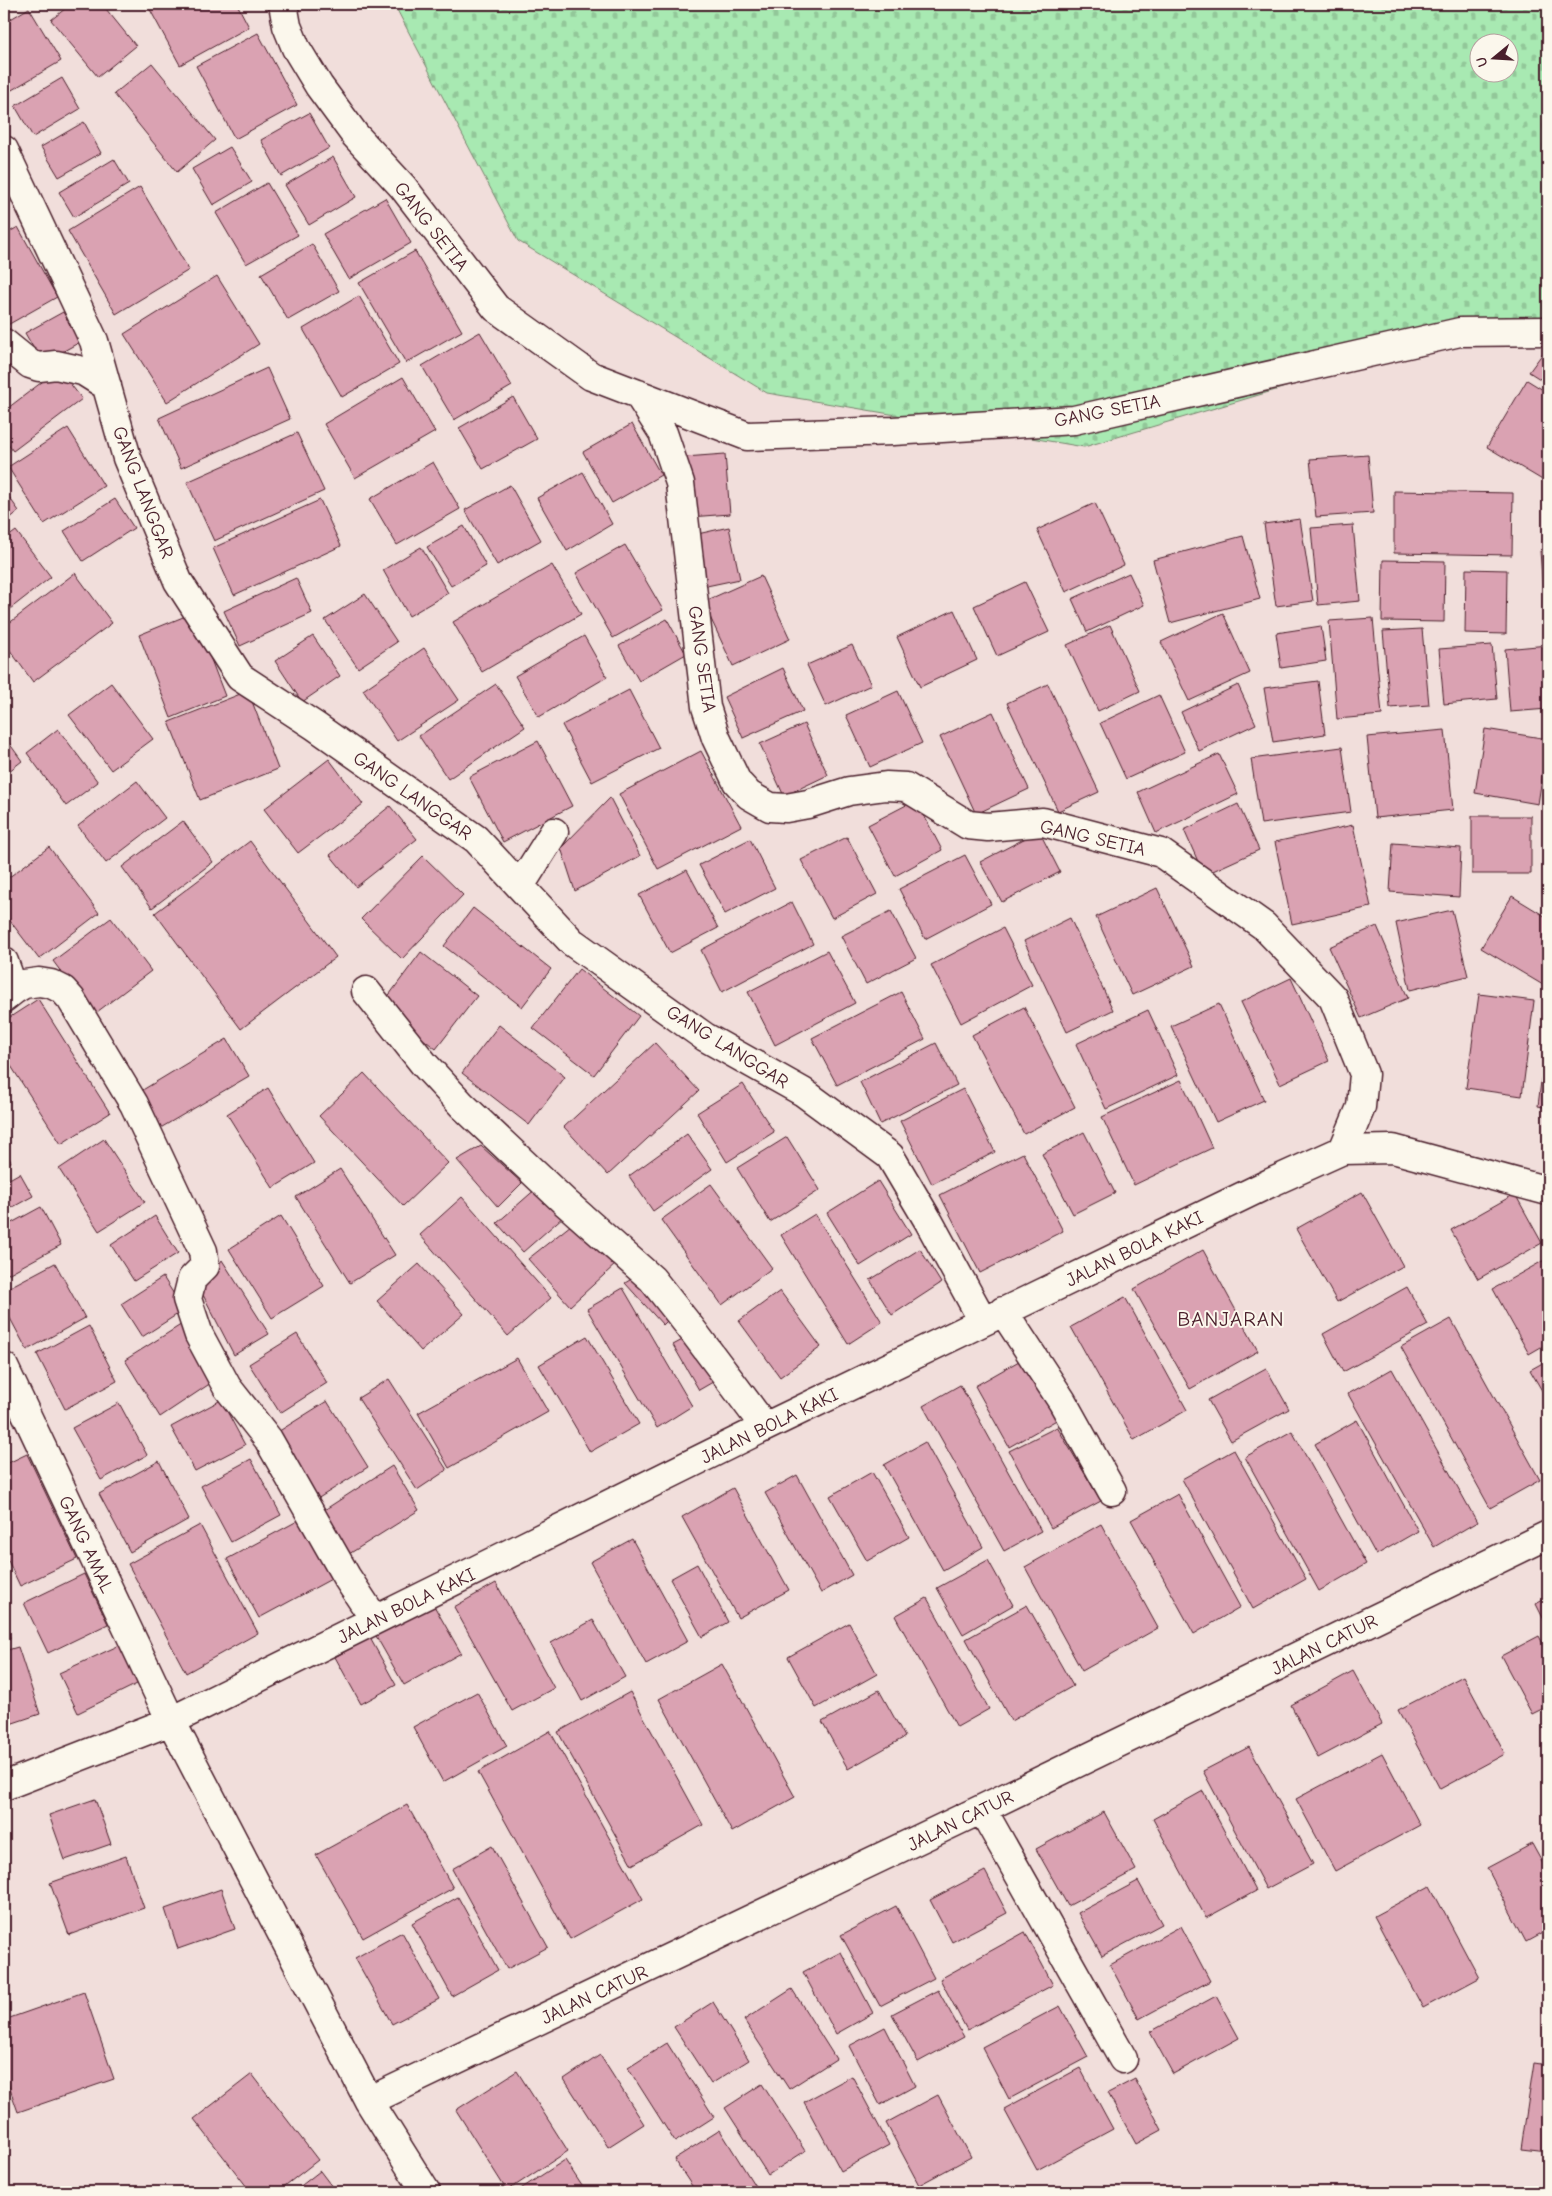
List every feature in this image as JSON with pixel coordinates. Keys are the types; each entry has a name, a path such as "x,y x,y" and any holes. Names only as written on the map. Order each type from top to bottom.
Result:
{"street":[{"name":"GANG SETIA","path":"283,4 287,26 296,48 319,86 355,135 404,187 496,308 592,376 747,436 893,431 1074,420 1460,332 1548,331"},
{"name":"GANG LANGGAR","path":"4,150 94,341 127,458 178,581 240,677 315,726 476,839 572,942 705,1037 802,1092 890,1156 929,1222 993,1316 1062,1401 1112,1491"},
{"path":"4,343 30,364 39,367 56,365 83,371 107,386"},
{"name":"GANG SETIA","path":"638,394 663,433 680,482 706,707 716,738 729,766 737,782 748,795 770,807 786,808 808,804 849,791 886,786 906,787 968,825 988,827 1043,822 1161,853 1264,926 1333,998 1364,1074 1361,1107 1343,1150"},
{"path":"520,886 554,832"},
{"path":"4,962 9,994 24,984 39,982 51,984 63,990 82,1013 134,1104 204,1252 205,1266 192,1279 187,1300 199,1335 227,1387 268,1439 346,1576 375,1620"},
{"path":"366,991 424,1064 462,1105 566,1203 652,1279 765,1427"},
{"name":"JALAN BOLA KAKI","path":"4,1786 171,1721 765,1427 1270,1183 1343,1150 1393,1149 1548,1191"},
{"name":"GANG AMAL","path":"4,1367 171,1721 369,2101 426,2192"},
{"name":"JALAN CATUR","path":"369,2101 982,1809 1548,1535"},
{"path":"982,1809 1123,2059"}],"green space":[{"path":"394,4 1548,4 1548,323 1353,367 1084,447 767,393 518,241"}],"building":[{"path":"71,4 102,4 136,46 98,77 51,20"},
{"path":"147,4 237,4 249,27 180,65"},
{"path":"29,8 61,61 5,94 4,23"},
{"path":"258,33 297,105 235,139 196,66"},
{"path":"152,63 215,140 177,172 114,94"},
{"path":"62,78 80,109 33,137 15,106"},
{"path":"309,113 329,148 281,176 261,140"},
{"path":"84,122 101,153 59,177 41,147"},
{"path":"230,147 252,182 213,205 192,169"},
{"path":"333,157 356,197 309,225 285,185"},
{"path":"114,159 129,184 74,217 59,192"},
{"path":"267,183 298,235 246,264 216,213"},
{"path":"140,187 189,270 116,314 68,231"},
{"path":"385,198 411,243 349,279 323,234"},
{"path":"18,227 57,297 4,327 4,235"},
{"path":"312,244 339,291 288,320 261,274"},
{"path":"415,251 462,331 406,363 359,283"},
{"path":"217,276 259,344 167,402 124,334"},
{"path":"359,296 399,364 342,397 303,329"},
{"path":"63,312 80,342 42,363 25,333"},
{"path":"480,332 512,386 454,420 422,366"},
{"path":"1548,346 1548,384 1529,372"},
{"path":"267,368 290,419 181,468 159,418"},
{"path":"59,369 82,399 13,451 4,439 4,411"},
{"path":"4,370 9,377 4,380"},
{"path":"403,377 435,432 355,478 324,424"},
{"path":"1527,380 1548,393 1548,474 1544,481 1487,447"},
{"path":"513,397 537,439 483,469 459,428"},
{"path":"632,424 661,475 612,503 583,452"},
{"path":"68,428 104,486 44,524 8,467"},
{"path":"297,433 324,491 214,541 187,482"},
{"path":"4,445 9,451 4,456"},
{"path":"725,454 730,514 690,517 685,457"},
{"path":"1368,455 1373,513 1316,517 1310,459"},
{"path":"433,462 460,509 397,545 370,499"},
{"path":"583,472 612,524 567,551 537,498"},
{"path":"510,485 541,540 497,565 465,510"},
{"path":"4,490 19,511 4,523"},
{"path":"1394,491 1513,493 1512,555 1394,553"},
{"path":"115,499 134,528 83,561 64,531"},
{"path":"320,500 341,546 234,595 213,548"},
{"path":"1095,503 1124,565 1066,592 1037,530"},
{"path":"1300,519 1313,601 1276,606 1264,524"},
{"path":"1353,525 1360,601 1318,605 1311,528"},
{"path":"464,526 486,566 451,586 427,547"},
{"path":"729,527 740,579 702,587 693,535"},
{"path":"16,531 51,577 10,609 4,601 4,540"},
{"path":"1243,536 1260,599 1170,623 1153,560"},
{"path":"625,545 663,610 613,638 576,573"},
{"path":"421,547 448,593 409,616 383,570"},
{"path":"1540,551 1548,552 1548,603 1544,603"},
{"path":"1383,560 1445,561 1444,622 1382,621"},
{"path":"552,565 581,614 482,672 453,622"},
{"path":"1466,569 1507,570 1506,634 1465,633"},
{"path":"75,573 112,623 33,682 4,642 4,627"},
{"path":"1129,573 1144,605 1087,632 1072,599"},
{"path":"761,576 790,639 733,666 703,602"},
{"path":"296,578 312,613 240,646 224,611"},
{"path":"1025,582 1049,632 997,656 974,606"},
{"path":"365,594 397,642 358,668 325,620"},
{"path":"954,610 977,660 920,687 897,637"},
{"path":"193,613 225,696 171,718 139,635"},
{"path":"1223,613 1250,673 1189,701 1161,642"},
{"path":"1373,618 1382,715 1337,719 1329,621"},
{"path":"667,619 686,654 639,681 619,646"},
{"path":"1110,625 1140,691 1098,711 1067,645"},
{"path":"1321,626 1326,661 1281,668 1276,633"},
{"path":"1422,629 1429,705 1390,708 1383,631"},
{"path":"313,636 340,676 302,702 275,661"},
{"path":"584,636 607,677 539,717 515,676"},
{"path":"852,645 871,685 826,706 807,665"},
{"path":"1492,645 1497,699 1444,704 1439,649"},
{"path":"1548,645 1548,709 1510,712 1505,649"},
{"path":"424,648 459,700 397,741 363,690"},
{"path":"783,668 803,711 743,738 724,697"},
{"path":"1318,681 1325,734 1273,742 1264,688"},
{"path":"111,683 153,739 111,770 69,715"},
{"path":"496,684 525,727 448,779 419,736"},
{"path":"1048,684 1099,792 1058,811 1007,703"},
{"path":"1238,685 1256,724 1199,751 1181,712"},
{"path":"629,690 659,748 592,782 562,725"},
{"path":"248,691 278,769 200,800 169,722"},
{"path":"898,691 922,743 870,767 846,715"},
{"path":"1159,695 1185,752 1126,779 1100,723"},
{"path":"993,712 1029,789 976,814 940,737"},
{"path":"804,724 828,775 784,796 760,744"},
{"path":"58,729 98,782 66,806 27,753"},
{"path":"1485,729 1548,739 1538,804 1475,793"},
{"path":"1445,730 1453,810 1375,818 1367,737"},
{"path":"4,736 22,761 4,775"},
{"path":"538,741 572,806 503,842 469,777"},
{"path":"1342,747 1351,812 1261,824 1251,759"},
{"path":"701,751 741,826 658,869 619,794"},
{"path":"1219,754 1238,794 1156,833 1138,792"},
{"path":"329,759 363,804 298,853 264,809"},
{"path":"137,781 165,818 106,863 78,826"},
{"path":"610,798 640,856 575,891 561,848"},
{"path":"916,800 942,850 895,876 868,825"},
{"path":"1238,804 1259,850 1204,875 1184,830"},
{"path":"390,806 417,839 356,887 330,855"},
{"path":"1472,816 1531,816 1531,874 1472,874"},
{"path":"183,821 213,862 152,908 122,867"},
{"path":"1353,825 1371,907 1292,924 1275,842"},
{"path":"1039,831 1060,872 1002,902 980,862"},
{"path":"847,837 877,894 832,918 801,860"},
{"path":"750,839 775,888 725,914 699,865"},
{"path":"250,841 336,957 241,1029 155,913"},
{"path":"1393,843 1461,848 1459,897 1390,892"},
{"path":"49,847 99,913 39,959 4,913 4,881"},
{"path":"965,855 991,904 925,939 899,889"},
{"path":"423,856 463,895 402,959 361,919"},
{"path":"687,870 718,928 670,953 639,895"},
{"path":"1157,888 1194,966 1132,995 1096,917"},
{"path":"1512,896 1548,918 1548,988 1481,948"},
{"path":"792,902 813,944 722,992 701,950"},
{"path":"473,908 551,969 522,1007 444,946"},
{"path":"1452,910 1468,976 1410,990 1396,923"},
{"path":"891,911 916,958 866,984 841,936"},
{"path":"111,918 151,971 93,1015 53,961"},
{"path":"1070,918 1113,1010 1067,1032 1024,941"},
{"path":"1377,926 1408,998 1361,1018 1329,947"},
{"path":"1003,928 1032,985 961,1023 931,965"},
{"path":"827,951 855,1003 775,1045 748,992"},
{"path":"421,952 477,996 436,1049 381,1006"},
{"path":"579,969 639,1016 594,1075 533,1028"},
{"path":"1291,978 1329,1061 1280,1084 1241,1002"},
{"path":"901,992 925,1039 837,1085 812,1038"},
{"path":"1479,994 1534,1001 1522,1096 1466,1088"},
{"path":"38,999 110,1113 61,1144 4,1055 4,1021"},
{"path":"1219,1004 1264,1100 1216,1122 1171,1026"},
{"path":"1024,1007 1075,1107 1024,1134 972,1035"},
{"path":"1148,1010 1178,1075 1106,1109 1076,1044"},
{"path":"499,1025 565,1077 529,1125 462,1073"},
{"path":"1548,1032 1548,1108 1538,1106"},
{"path":"227,1039 249,1076 157,1130 136,1094"},
{"path":"655,1043 699,1091 608,1175 564,1127"},
{"path":"936,1043 957,1085 880,1124 860,1082"},
{"path":"364,1073 448,1163 403,1206 319,1116"},
{"path":"1181,1080 1212,1148 1134,1185 1102,1117"},
{"path":"743,1084 774,1132 727,1162 697,1113"},
{"path":"268,1088 314,1163 273,1188 227,1114"},
{"path":"963,1089 995,1152 932,1184 900,1121"},
{"path":"1084,1132 1115,1193 1073,1214 1042,1154"},
{"path":"687,1134 712,1169 653,1211 629,1176"},
{"path":"787,1137 820,1190 770,1222 737,1168"},
{"path":"104,1139 145,1202 99,1231 59,1169"},
{"path":"481,1146 522,1183 498,1207 457,1160"},
{"path":"4,1149 11,1162 4,1166"},
{"path":"1023,1153 1063,1231 980,1273 940,1195"},
{"path":"340,1169 395,1255 350,1283 296,1197"},
{"path":"20,1173 33,1196 4,1212 4,1182"},
{"path":"878,1181 911,1234 860,1266 827,1213"},
{"path":"711,1184 772,1268 722,1305 661,1220"},
{"path":"538,1187 564,1216 523,1252 497,1223"},
{"path":"1362,1192 1403,1266 1337,1302 1296,1229"},
{"path":"1515,1194 1542,1243 1478,1279 1451,1230"},
{"path":"462,1197 551,1298 508,1336 420,1235"},
{"path":"41,1207 61,1245 6,1275 4,1272 4,1227"},
{"path":"815,1214 882,1322 848,1344 781,1235"},
{"path":"155,1216 178,1253 134,1281 111,1245"},
{"path":"281,1216 324,1286 272,1318 229,1249"},
{"path":"571,1225 616,1264 570,1306 528,1259"},
{"path":"920,1249 941,1283 892,1315 870,1280"},
{"path":"1203,1250 1258,1351 1190,1389 1134,1289"},
{"path":"1548,1258 1548,1343 1529,1354 1493,1289"},
{"path":"222,1260 269,1334 234,1355 201,1291"},
{"path":"55,1263 85,1318 27,1350 4,1307 4,1290"},
{"path":"419,1264 464,1314 421,1351 377,1301"},
{"path":"638,1275 673,1315 663,1325 625,1283"},
{"path":"163,1277 184,1310 142,1337 121,1304"},
{"path":"1407,1287 1428,1325 1343,1372 1323,1334"},
{"path":"623,1288 692,1406 657,1428 587,1309"},
{"path":"780,1291 821,1347 780,1377 739,1321"},
{"path":"1125,1297 1187,1410 1134,1440 1071,1327"},
{"path":"1451,1319 1540,1480 1490,1508 1401,1347"},
{"path":"187,1321 214,1381 160,1417 125,1360"},
{"path":"89,1326 117,1381 65,1409 37,1354"},
{"path":"297,1334 327,1383 280,1413 249,1364"},
{"path":"587,1336 639,1424 590,1452 539,1365"},
{"path":"688,1337 718,1379 699,1390 673,1345"},
{"path":"1026,1357 1060,1418 1009,1447 975,1386"},
{"path":"517,1358 548,1412 449,1468 418,1413"},
{"path":"1548,1360 1548,1401 1530,1370"},
{"path":"1266,1368 1289,1409 1231,1441 1208,1400"},
{"path":"1392,1369 1477,1522 1434,1547 1348,1394"},
{"path":"389,1379 447,1470 417,1490 358,1398"},
{"path":"960,1385 1041,1531 1004,1551 923,1406"},
{"path":"221,1400 245,1445 195,1471 171,1427"},
{"path":"327,1401 368,1467 314,1501 273,1435"},
{"path":"119,1403 147,1455 101,1480 72,1428"},
{"path":"1357,1420 1418,1531 1376,1555 1315,1444"},
{"path":"1057,1427 1101,1501 1051,1528 1009,1451"},
{"path":"1292,1431 1366,1564 1319,1591 1245,1457"},
{"path":"925,1442 983,1547 943,1570 884,1465"},
{"path":"1234,1450 1306,1579 1253,1609 1182,1479"},
{"path":"27,1454 77,1559 20,1586 4,1552 4,1465"},
{"path":"251,1459 281,1515 231,1542 201,1486"},
{"path":"159,1461 189,1519 130,1552 99,1494"},
{"path":"392,1466 419,1510 341,1559 315,1516"},
{"path":"872,1472 909,1537 867,1561 830,1496"},
{"path":"797,1475 852,1575 821,1593 765,1493"},
{"path":"733,1488 789,1590 738,1618 682,1517"},
{"path":"1178,1494 1240,1607 1194,1634 1131,1520"},
{"path":"303,1518 335,1577 259,1618 227,1559"},
{"path":"1101,1524 1158,1628 1082,1671 1025,1567"},
{"path":"200,1525 258,1633 186,1673 128,1564"},
{"path":"632,1539 688,1641 646,1664 590,1562"},
{"path":"988,1560 1013,1605 963,1634 937,1588"},
{"path":"697,1564 728,1622 702,1637 670,1579"},
{"path":"84,1574 108,1624 48,1653 24,1603"},
{"path":"496,1583 554,1688 512,1711 454,1607"},
{"path":"1548,1597 1548,1628 1536,1604"},
{"path":"927,1598 989,1709 957,1727 895,1616"},
{"path":"433,1604 461,1653 404,1685 376,1636"},
{"path":"1027,1605 1073,1686 1011,1721 966,1639"},
{"path":"4,1618 10,1638 4,1640"},
{"path":"593,1620 625,1677 582,1701 551,1643"},
{"path":"849,1623 877,1674 816,1708 788,1657"},
{"path":"1539,1636 1548,1653 1548,1706 1532,1714 1501,1656"},
{"path":"370,1638 396,1685 361,1704 335,1657"},
{"path":"120,1645 139,1683 78,1713 59,1673"},
{"path":"18,1647 40,1714 4,1726 4,1651"},
{"path":"722,1664 795,1797 732,1832 659,1699"},
{"path":"1353,1671 1382,1724 1318,1758 1291,1705"},
{"path":"1463,1676 1505,1754 1440,1789 1398,1710"},
{"path":"879,1690 905,1737 848,1769 822,1722"},
{"path":"477,1692 507,1746 443,1782 413,1727"},
{"path":"630,1692 703,1825 632,1865 558,1732"},
{"path":"550,1731 643,1899 570,1939 478,1772"},
{"path":"1249,1747 1313,1864 1266,1889 1203,1771"},
{"path":"1382,1753 1420,1825 1335,1871 1296,1799"},
{"path":"1203,1791 1256,1891 1206,1918 1153,1819"},
{"path":"95,1799 111,1844 65,1860 49,1815"},
{"path":"407,1805 453,1888 363,1938 316,1855"},
{"path":"1104,1812 1136,1870 1068,1906 1036,1849"},
{"path":"1532,1844 1548,1873 1548,1930 1526,1942 1487,1868"},
{"path":"492,1846 548,1947 507,1969 452,1869"},
{"path":"126,1856 144,1908 69,1935 50,1883"},
{"path":"985,1871 1007,1913 952,1942 930,1900"},
{"path":"1138,1881 1162,1924 1102,1956 1078,1913"},
{"path":"1430,1886 1479,1978 1423,2008 1374,1916"},
{"path":"221,1889 235,1929 178,1949 165,1909"},
{"path":"458,1897 498,1970 452,1996 412,1923"},
{"path":"896,1906 934,1978 880,2006 841,1935"},
{"path":"1181,1926 1210,1981 1139,2019 1110,1965"},
{"path":"402,1932 439,1999 392,2024 355,1958"},
{"path":"1025,1932 1053,1985 967,2030 940,1979"},
{"path":"841,1952 873,2013 836,2034 803,1972"},
{"path":"792,1989 836,2059 789,2089 744,2020"},
{"path":"938,1990 964,2037 918,2062 892,2014"},
{"path":"84,1992 114,2079 18,2112 4,2072 4,2020"},
{"path":"1216,1996 1239,2038 1173,2074 1150,2032"},
{"path":"713,2002 749,2060 711,2084 674,2027"},
{"path":"1060,2006 1088,2057 1009,2099 982,2047"},
{"path":"885,2027 915,2086 880,2105 849,2046"},
{"path":"667,2043 714,2117 675,2142 628,2068"},
{"path":"600,2055 644,2124 608,2147 564,2079"},
{"path":"1534,2063 1548,2065 1548,2152 1521,2149"},
{"path":"1080,2068 1113,2129 1037,2170 1004,2109"},
{"path":"517,2071 568,2151 507,2191 456,2110"},
{"path":"252,2074 318,2160 277,2192 251,2192 194,2119"},
{"path":"852,2076 889,2145 841,2171 804,2102"},
{"path":"1135,2079 1162,2130 1136,2144 1108,2093"},
{"path":"762,2084 805,2151 768,2175 725,2108"},
{"path":"938,2095 971,2157 919,2185 886,2123"},
{"path":"720,2130 758,2191 696,2192 674,2159"},
{"path":"565,2160 586,2192 516,2192"},
{"path":"320,2171 336,2192 293,2192"}],"district":[{"name":"BANJARAN","path":"1231,1319"}]}
